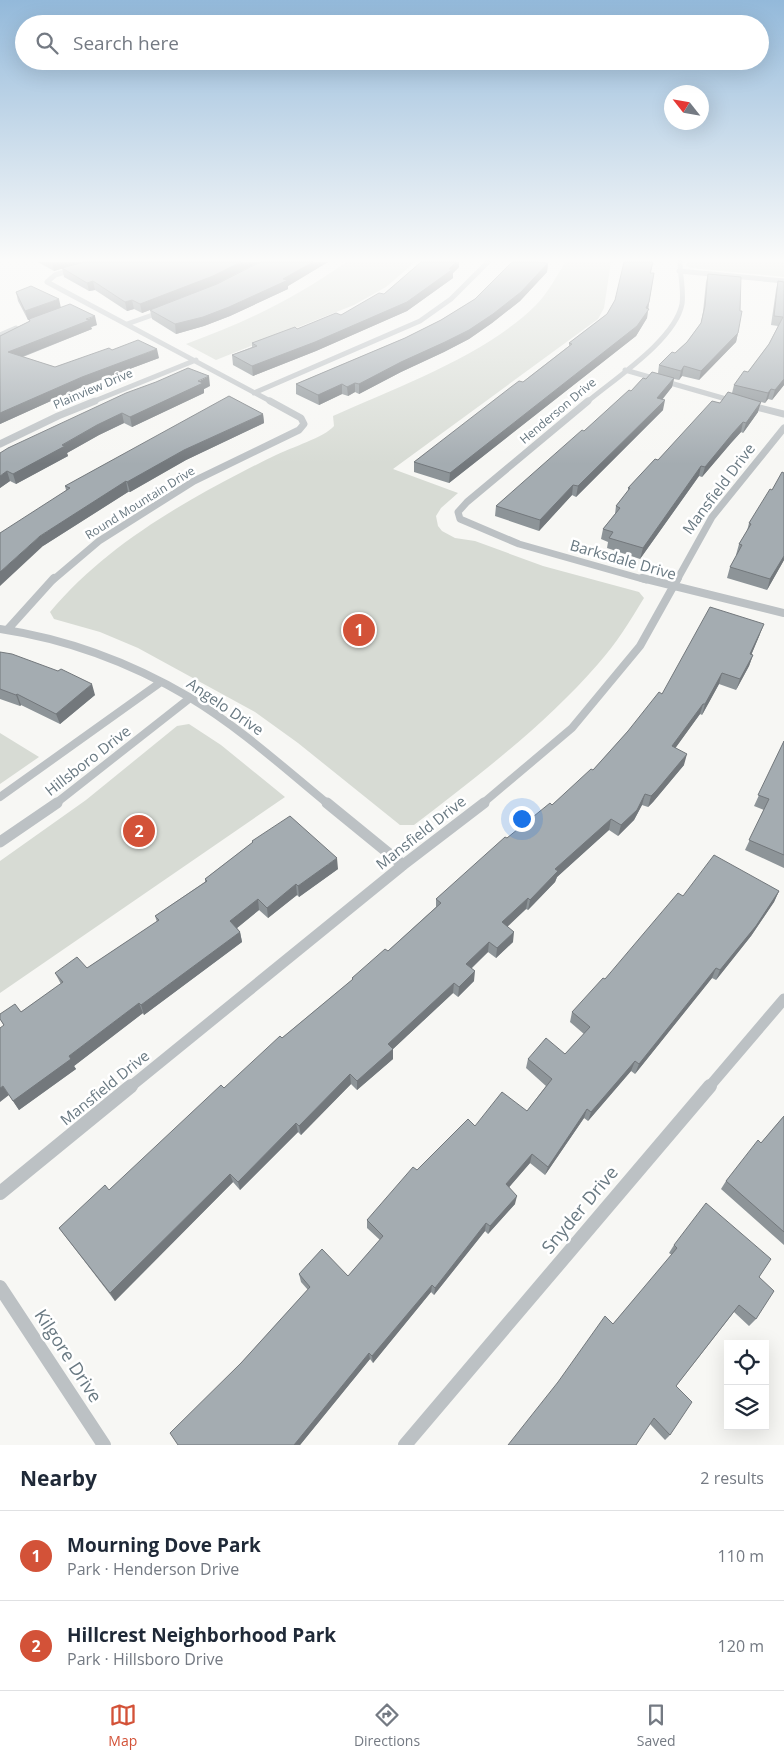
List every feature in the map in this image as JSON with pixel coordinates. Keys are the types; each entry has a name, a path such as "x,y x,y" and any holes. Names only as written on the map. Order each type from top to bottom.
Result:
{"street":[{"path":"0,335 13,329"},
{"path":"137,329 301,418 304,424"},
{"path":"254,393 404,329"},
{"name":"Henderson Drive","path":"460,519 458,512 466,502 672,329"},
{"name":"Plainview Drive","path":"0,444 66,412 196,360"},
{"path":"625,370 784,414"},
{"name":"Round Mountain Drive","path":"4,629 57,575 99,541 194,481 299,430 304,424"},
{"name":"Mansfield Drive","path":"0,1193 404,865 495,794 572,728 640,646 712,517 784,428"},
{"name":"Barksdale Drive","path":"460,519 478,530 512,542 672,588 784,613"},
{"name":"Angelo Drive","path":"4,629 49,638 94,652 161,682 190,698 250,740 404,865"},
{"name":"Hillsboro Drive","path":"0,797 161,682"},
{"name":"Hillsboro Drive","path":"0,842 76,789 190,698"},
{"name":"Snyder Drive","path":"405,1445 784,999"},
{"name":"Kilgore Drive","path":"0,1287 104,1445"}],"shaded area":[{"path":"223,329 293,329 216,360 186,344"},
{"path":"506,329 584,329 393,469 458,493 441,508 436,516 438,526 442,531 455,538 475,541 543,566 639,592 644,598 623,632 605,656 556,708 510,749 414,825 400,825 298,743 255,712 138,648 100,632 54,619 50,612 92,569 115,550 164,516 190,500 272,457 323,434 334,426 333,416 440,368"},
{"path":"189,724 221,745 285,797 0,993 0,861 86,800 177,726"},
{"path":"0,733 39,757 0,784"}],"building":[{"path":"13,329 66,329 8,352 55,367 138,340 157,349 82,377 0,413 0,336"},
{"path":"288,329 344,329 252,366 232,355 257,346 252,343"},
{"path":"422,329 470,329 359,384 355,383 347,387 342,384 318,395 296,384"},
{"path":"587,329 633,329 450,473 414,462 519,381 523,382 572,344 569,343"},
{"path":"696,329 739,329 738,333 701,371 684,366 681,371 659,365 672,352 675,353 687,342"},
{"path":"777,329 784,329 784,379 775,390 771,389 768,393 734,385 744,371 748,372 769,344"},
{"path":"188,368 209,376 198,381 203,383 130,417 122,413 97,425 62,445 65,446 13,474 7,471 0,476 0,453 8,448 126,393"},
{"path":"652,372 674,378 657,398 665,400 578,486 573,485 540,520 496,506 582,430 584,431"},
{"path":"728,392 761,402 746,423 743,422 705,467 701,466 643,548 609,538 613,532 603,529 620,508 616,506 630,488 628,488 655,459 658,460 712,401 720,403"},
{"path":"229,396 263,414 184,450 126,481 40,536 0,572 0,533 70,488 65,486"},
{"path":"782,472 784,473 784,556 770,579 730,567 742,545 739,544 751,524 749,523"},
{"path":"710,607 764,624 750,654 753,655 740,679 722,673 705,704 703,704 672,746 687,754 656,791 651,796 645,794 637,810 621,825 611,819 555,869 558,871 530,900 528,898 502,922 514,932 497,948 489,942 466,964 475,971 459,987 454,983 388,1044 393,1049 357,1081 350,1074 299,1126 296,1123 238,1182 230,1174 110,1293 59,1228 105,1185 109,1190 221,1085 224,1088 280,1036 282,1038 353,979 385,949 388,951 441,903 436,899 505,837 507,838 550,803 552,805 591,769 593,770 628,731 659,692 662,694"},
{"path":"0,652 12,654 58,671 61,669 92,684 56,714 17,694 0,689"},
{"path":"784,741 784,855 749,840 769,799 758,795"},
{"path":"290,816 337,858 298,886 296,884 267,908 258,899 230,921 240,932 141,1005 139,1003 69,1056 71,1059 13,1101 3,1086 0,1088 0,1028 4,1025 0,1019 0,1014 15,1004 21,1012 63,982 55,973 77,957 87,968 159,920 155,916 207,881 205,879 252,841"},
{"path":"714,855 779,891 756,926 720,970 716,968 639,1064 635,1061 591,1112 587,1109 548,1167 532,1154 506,1184 517,1196 490,1226 486,1223 435,1288 432,1285 372,1356 369,1353 294,1445 178,1445 170,1433 241,1363 310,1287 299,1274 322,1249 348,1276 383,1236 367,1220 413,1167 417,1170 468,1119 475,1126 502,1092 527,1111 552,1079 528,1059 546,1038 565,1054 590,1027 572,1012 603,978 605,979 678,893 683,896"},
{"path":"784,1116 784,1232 726,1181 758,1140 761,1143"},
{"path":"706,1203 771,1259 759,1277 774,1291 756,1319 739,1305 676,1386 692,1402 670,1435 654,1418 636,1445 508,1445 558,1382 605,1316 613,1324 677,1248 674,1245"}],"place":[{"name":"Mourning Dove Park","path":"359,630"},
{"name":"Hillcrest Neighborhood Park","path":"139,831"}]}
